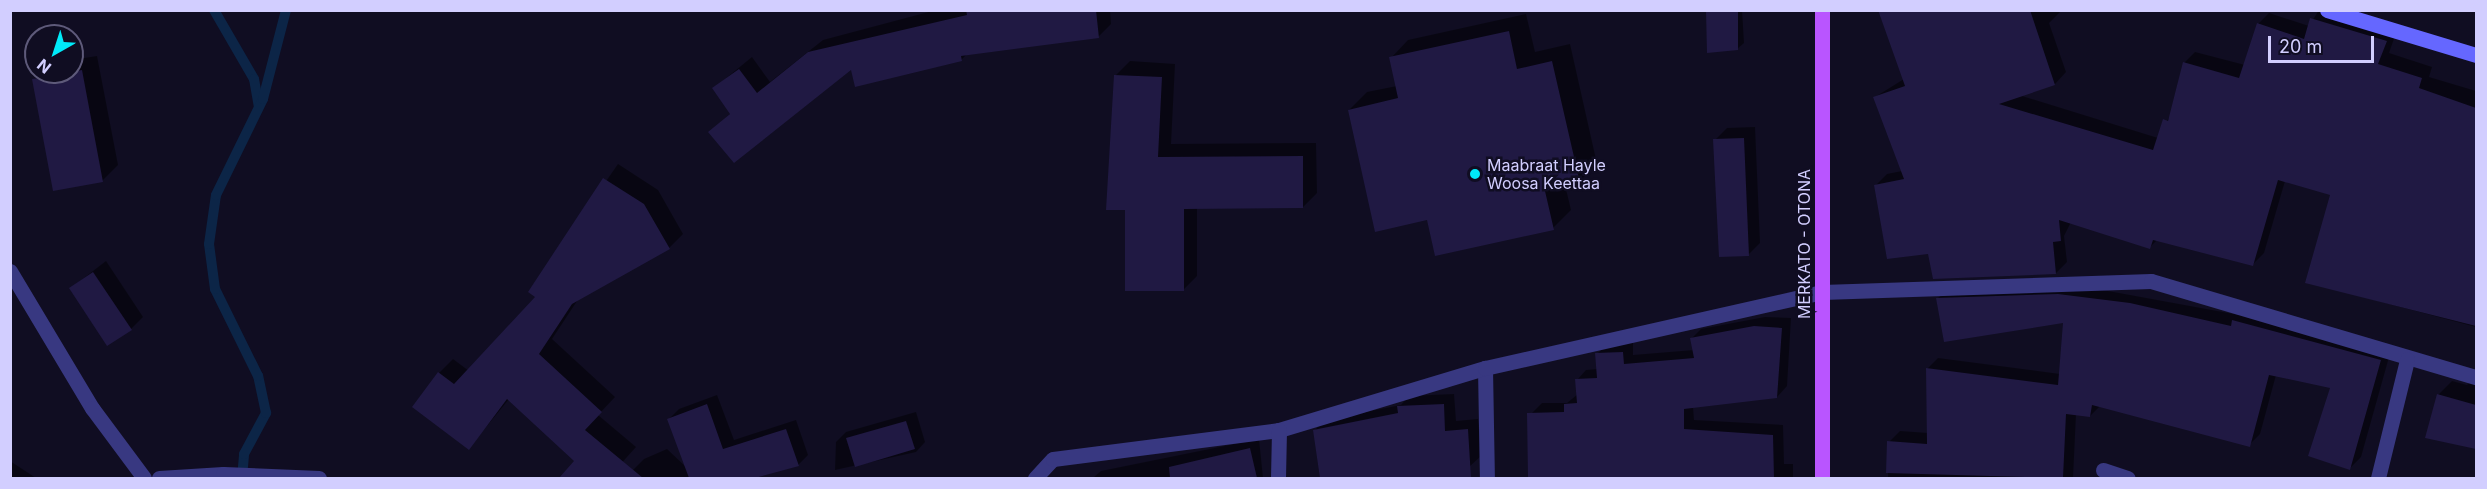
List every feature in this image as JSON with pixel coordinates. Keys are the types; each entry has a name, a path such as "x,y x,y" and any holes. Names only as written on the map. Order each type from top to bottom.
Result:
{"main road":[{"name":"MERKATO - OTONA","path":"1822,10 1822,478"},
{"path":"2327,10 2476,56"}],"street":[{"path":"10,271 22,283 92,408 144,478"},
{"path":"1035,478 1053,459 1279,430 1485,368 1821,292 2151,281 2407,360 2476,377"},
{"path":"10,296 22,283"},
{"path":"2378,478 2407,360"},
{"path":"1485,368 1487,478"},
{"path":"1278,478 1279,430"},
{"path":"2103,470 2128,478"},
{"path":"159,478 223,474 273,478 319,478"}],"building":[{"path":"966,10 1096,10 1099,38 961,56 962,61 855,87 851,70 734,163 708,132 730,114 712,88 739,69 757,93 808,52 967,15"},
{"path":"1706,10 1738,10 1738,50 1707,53"},
{"path":"1878,10 2030,10 2055,85 1999,104 2153,150 2163,119 2168,121 2183,62 2239,78 2257,23 2304,39 2310,18 2387,41 2378,64 2422,78 2419,88 2476,108 2476,326 2305,283 2330,195 2278,180 2253,266 2153,240 2150,249 2059,220 2061,241 2053,242 2056,274 1933,279 1928,254 1887,259 1874,185 1904,179 1873,97 1905,86"},
{"path":"1509,31 1517,69 1552,61 1580,183 1545,191 1554,230 1435,256 1427,220 1375,232 1348,110 1398,98 1389,57"},
{"path":"1114,75 1162,77 1158,157 1303,156 1303,208 1184,209 1184,291 1125,291 1125,210 1106,210"},
{"path":"84,81 103,182 53,191 33,84 84,84"},
{"path":"1744,138 1749,256 1719,257 1713,139"},
{"path":"603,178 644,204 670,249 572,304 539,354 602,412 585,430 643,478 559,478 574,461 507,399 469,450 412,407 438,372 454,384 535,297 528,292"},
{"path":"93,272 132,330 107,346 69,288"},
{"path":"2058,294 2130,303 2231,326 2232,320 2381,360 2350,470 2308,456 2330,388 2269,375 2250,447 2092,405 2090,417 2066,414 2063,478 1886,473 1887,441 1927,444 1926,368 2058,385 2063,323 1944,342 1936,298"},
{"path":"1754,326 1782,328 1777,398 1684,409 1684,429 1773,435 1774,478 1528,478 1527,413 1564,412 1564,404 1577,403 1575,379 1597,378 1595,353 1623,352 1624,364 1694,358 1690,338"},
{"path":"2437,394 2476,405 2476,449 2425,438"},
{"path":"707,404 723,449 786,429 799,466 755,478 689,478 667,419"},
{"path":"1444,404 1445,431 1468,429 1471,478 1320,478 1313,430 1398,413 1397,406"},
{"path":"906,421 915,449 855,467 846,438"},
{"path":"1250,448 1257,478 1170,478 1169,467"}],"waterway":[{"path":"214,10 254,79 259,107"},
{"path":"242,478 244,454 266,413 258,376 215,289 209,244 216,195 263,99 286,10"}],"place":[{"name":"Maabraat Hayle Woosa Keettaa","path":"1475,174"}]}
